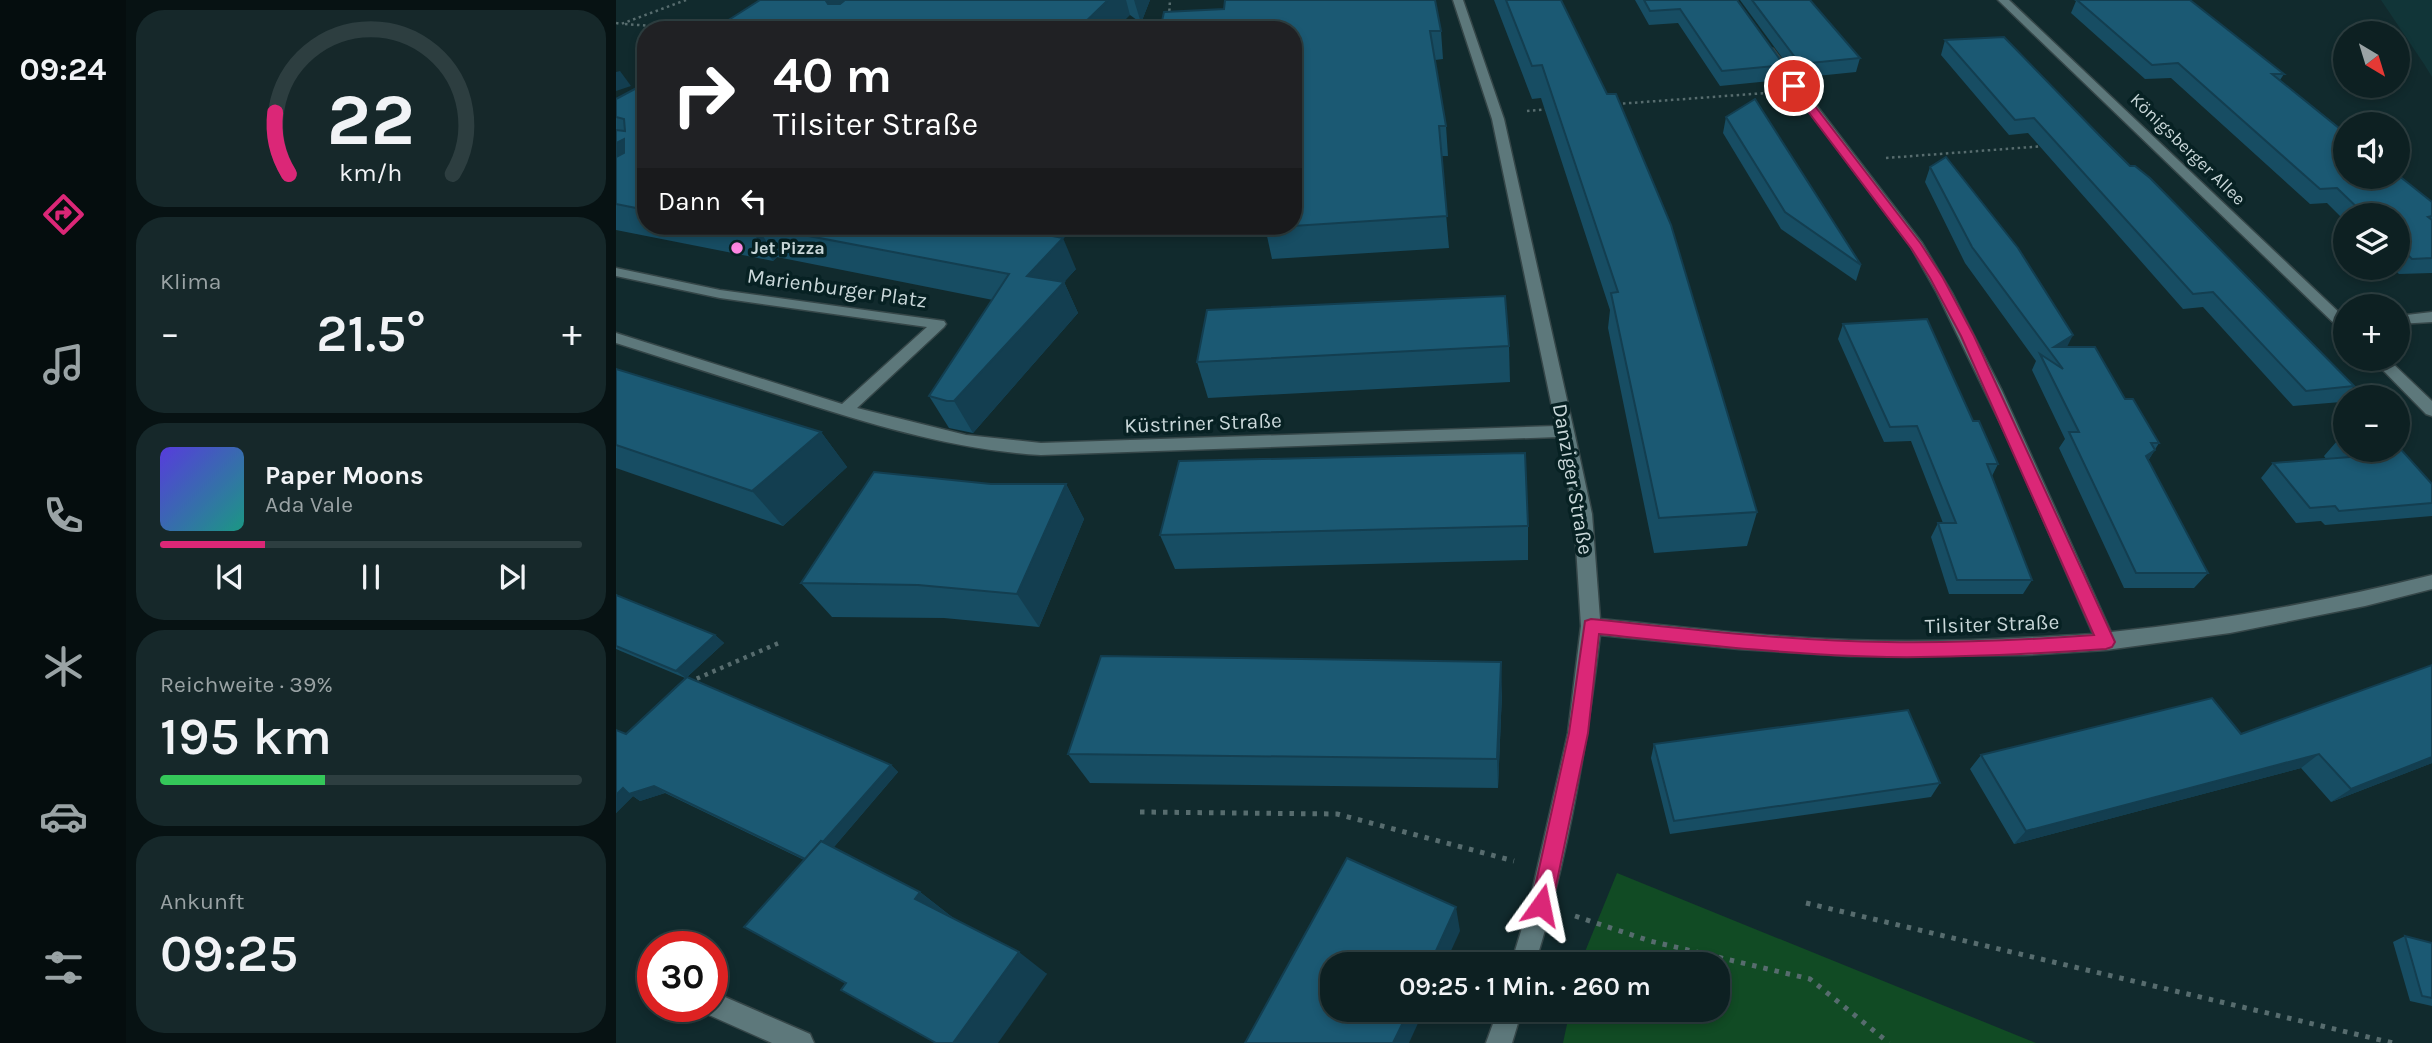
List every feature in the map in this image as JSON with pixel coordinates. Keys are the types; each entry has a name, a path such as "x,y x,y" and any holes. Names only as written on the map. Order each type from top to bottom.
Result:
{"street":[{"name":"Danziger Straße","path":"1458,0 1496,113 1583,514 1591,626 1578,733 1541,905 1527,952"},
{"name":"Königsberger Allee","path":"2003,0 2333,315"},
{"path":"1763,43 1917,246 1968,336 2106,642"},
{"name":"Marienburger Platz","path":"616,272 720,294 939,324 845,410"},
{"path":"2410,319 2432,317"},
{"path":"616,338 845,410"},
{"path":"2391,371 2432,411"},
{"name":"Küstriner Straße","path":"845,410 940,438 1031,449 1566,430"},
{"name":"Tilsiter Straße","path":"1591,626 1750,642 1886,649 2024,647 2106,642 2209,629 2325,610 2432,582"},
{"path":"728,1010 801,1043"},
{"path":"1500,1043 1506,1022"}],"path":[{"path":"621,24 686,0"},
{"path":"1170,0 1171,21"},
{"path":"616,23 637,25"},
{"path":"1606,105 1798,91"},
{"path":"1496,113 1551,109"},
{"path":"1851,160 2050,146"},
{"path":"679,689 690,681 781,642"},
{"path":"1140,811 1337,814 1549,869"},
{"path":"1806,903 2393,1043"},
{"path":"1541,905 1650,941 1811,979 1889,1043"}],"shaded area":[{"path":"2381,0 2432,0 2432,77 2410,43 2410,21 2395,21"}],"green space":[{"path":"1617,873 2036,1043 1563,1043 1567,1022 1730,1022 1730,952 1585,952"}],"building":[{"path":"760,0 827,0 828,4 840,4 845,0 1108,0 1086,21 727,21"},
{"path":"1225,0 1435,0 1441,31 1430,31 1446,126 1439,126 1447,216 1302,225 1302,21 1162,21 1164,12 1224,9"},
{"path":"1506,0 1561,0 1607,94 1616,94 1671,225 1757,512 1659,518 1611,293 1618,292 1542,65 1532,66"},
{"path":"1644,0 1737,0 1784,65 1722,71 1680,9 1650,11"},
{"path":"1752,0 1810,0 1860,58 1800,64"},
{"path":"2077,0 2190,0 2284,74 2272,74 2333,123 2333,188 2320,189 2178,63 2152,65"},
{"path":"2004,37 2130,166 2135,166 2150,178 2333,365 2333,371 2339,371 2353,385 2333,385 2333,388 2306,391 2213,292 2193,294 2034,118 2015,120 1945,40"},
{"path":"637,88 637,208 616,204 616,157 624,153 624,139 616,143 616,130 625,131 624,119 616,117 616,99"},
{"path":"1755,99 1861,265 1785,212 1726,117"},
{"path":"1946,157 2018,248 2073,335 2054,347 2095,347 2125,399 2133,399 2159,443 2151,443 2155,450 2146,456 2208,573 2136,573 2069,432 2079,432 2040,354 2063,369 1972,247 1930,167"},
{"path":"2410,185 2432,202 2432,216 2428,217 2432,220 2432,258 2410,257 2410,203 2353,203 2338,189 2410,189"},
{"path":"803,235 1047,235 1063,238 1027,276 1064,282 954,401 947,401 929,396 1009,274"},
{"path":"1505,296 1509,346 1197,362 1207,310"},
{"path":"1927,319 1973,421 1979,421 1998,464 1987,464 2032,580 1957,580 1938,523 1956,523 1917,426 1890,427 1843,324"},
{"path":"616,369 821,432 752,491 616,445"},
{"path":"1525,453 1528,526 1160,535 1179,461"},
{"path":"2333,458 2333,462 2410,462 2410,459 2432,484 2432,503 2339,511 2335,506 2310,508 2273,463"},
{"path":"874,472 991,484 1066,484 1017,594 918,585 801,583"},
{"path":"616,595 715,635 676,671 616,646"},
{"path":"1101,656 1501,662 1497,759 1068,754"},
{"path":"2432,665 2432,757 2351,789 2319,754 2026,831 1981,755 2212,698 2241,734"},
{"path":"687,677 891,765 805,859 654,786 629,794 623,788 616,795 616,730 626,734"},
{"path":"1908,710 1940,783 1674,821 1654,744"},
{"path":"821,841 920,892 915,899 1019,952 953,1043 936,1043 841,990 846,983 744,927"},
{"path":"1347,858 1456,907 1435,952 1320,952 1320,1022 1403,1022 1393,1043 1245,1043"},
{"path":"2405,936 2432,943 2432,998 2422,996"}],"place":[{"name":"Jet Pizza","path":"737,248"}],"route":[{"path":"1541,905 1578,733 1591,626 1750,642 1886,649 2024,647 2106,642 1968,336 1936,278 1917,246 1794,86"}]}
